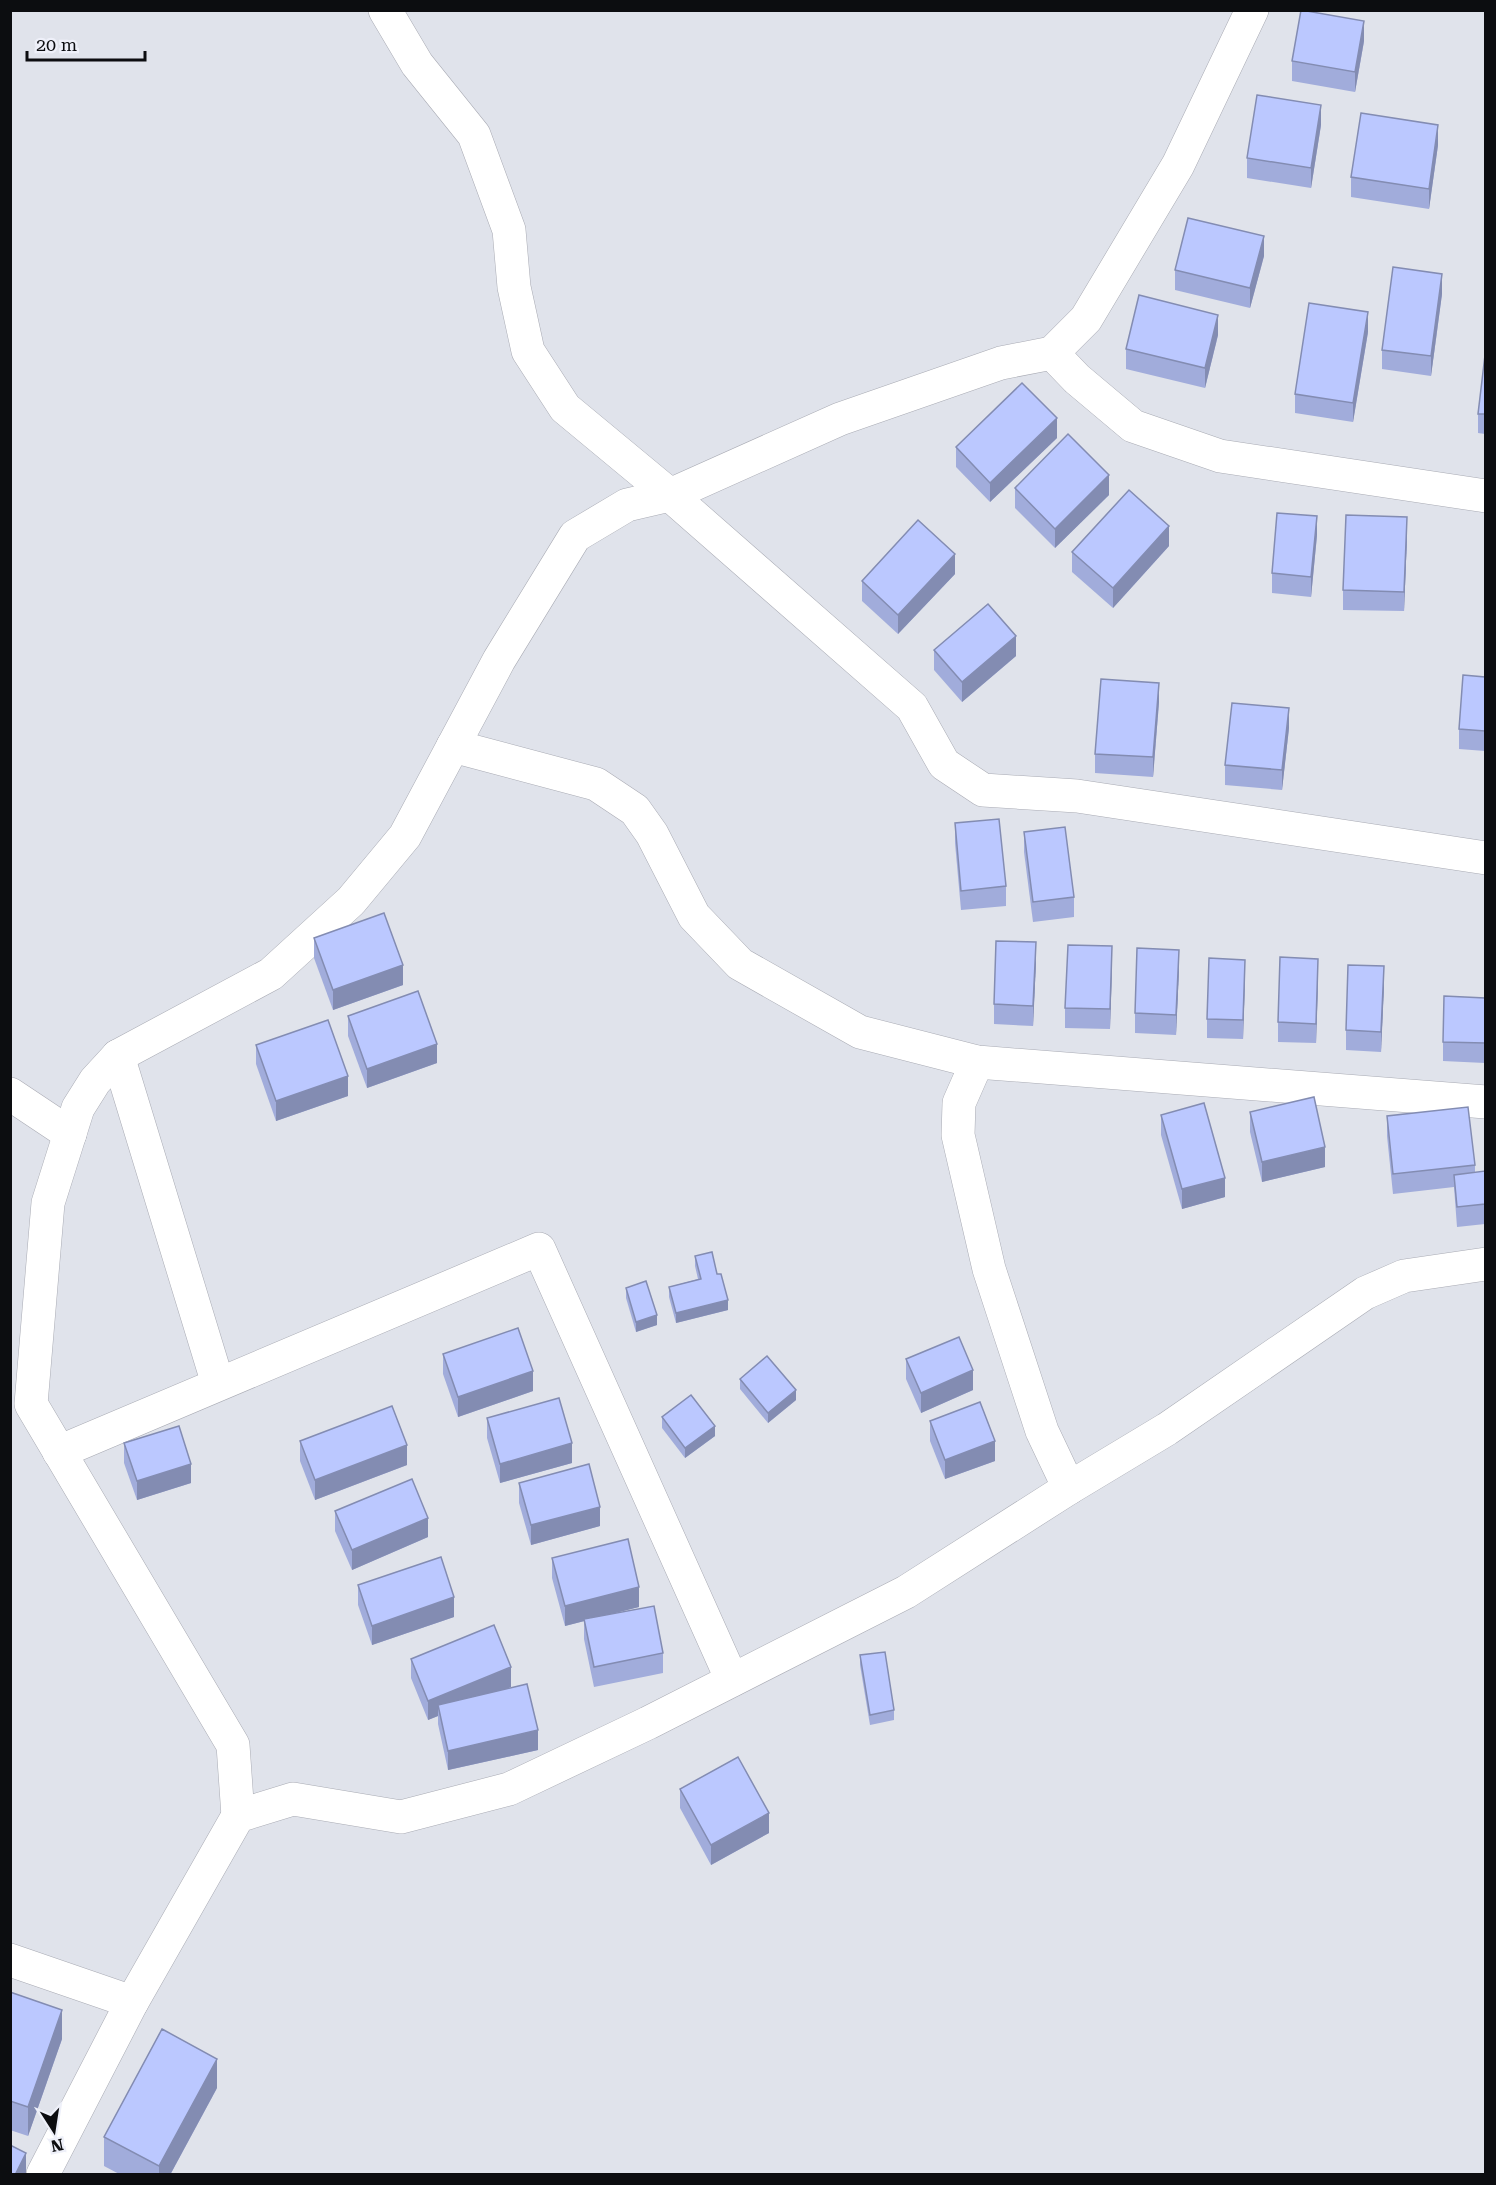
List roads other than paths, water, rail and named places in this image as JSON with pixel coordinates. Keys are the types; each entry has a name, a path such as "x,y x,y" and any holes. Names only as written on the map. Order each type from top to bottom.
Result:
{"street":[{"path":"385,10 417,64 474,135 509,230 514,287 528,351 565,408 670,495 912,707 944,764 983,790 1077,796 1485,858"},
{"path":"43,2175 132,2002 238,1816 232,1744 31,1404 48,1203 78,1107 94,1081 118,1056 271,974 343,908 405,836 500,660 574,536 627,505 670,495 840,419 1001,363 1052,353 1086,318 1178,165 1252,10"},
{"path":"1052,353 1077,380 1133,426 1220,456 1485,496"},
{"path":"453,746 596,784 635,810 652,834 694,916 740,964 860,1032 976,1062 1485,1101"},
{"path":"118,1056 218,1384"},
{"path":"976,1062 959,1102 958,1136 990,1269 1042,1431 1069,1488"},
{"path":"10,1094 70,1134"},
{"path":"59,1452 539,1249 732,1680"},
{"path":"238,1816 293,1799 401,1817 509,1789 906,1592 1069,1488 1167,1429 1365,1293 1404,1276 1485,1264"},
{"path":"10,1330 35,1356"},
{"path":"10,1960 132,2002"}]}
